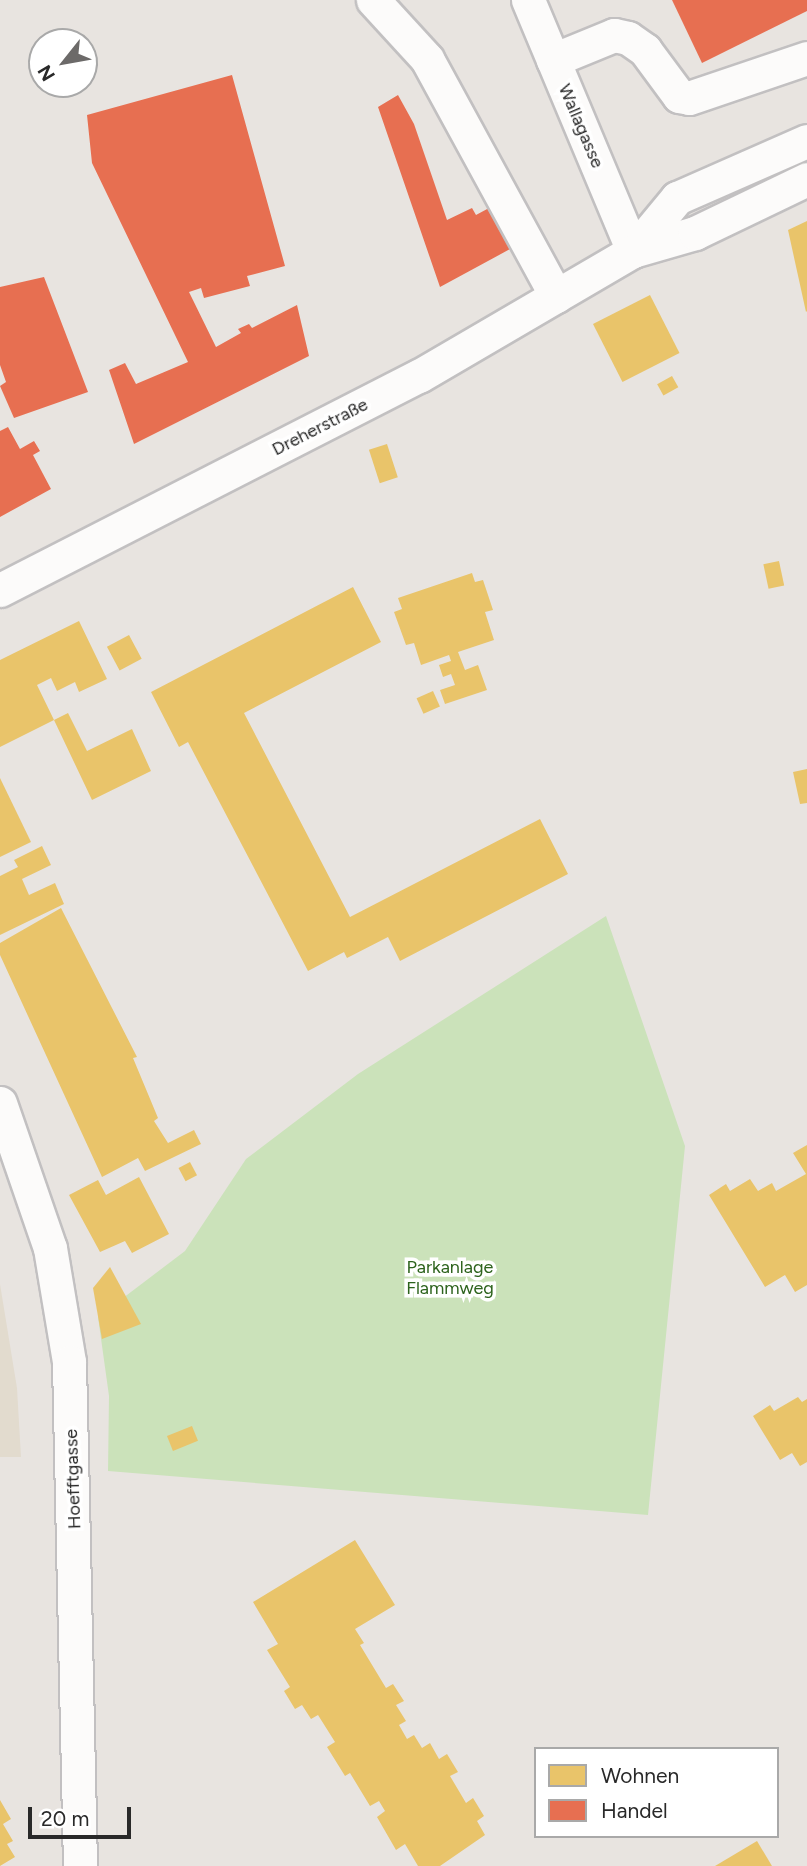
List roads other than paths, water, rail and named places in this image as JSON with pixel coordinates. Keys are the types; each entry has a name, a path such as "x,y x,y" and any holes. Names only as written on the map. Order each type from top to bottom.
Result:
{"street":[{"path":"373,0 427,59 556,296"},
{"name":"Wallagasse","path":"528,0 633,251"},
{"path":"553,60 614,35 628,38 645,50 679,96 689,99 807,58"},
{"name":"Dreherstraße","path":"633,251 677,198 807,141"},
{"name":"Dreherstraße","path":"0,590 419,376 633,251 695,233 807,179"},
{"name":"Hoefftgasse","path":"0,1103 50,1248 69,1362 80,1866"}],"park label":[{"name":"Parkanlage Flammweg","path":"450,1278"}]}
